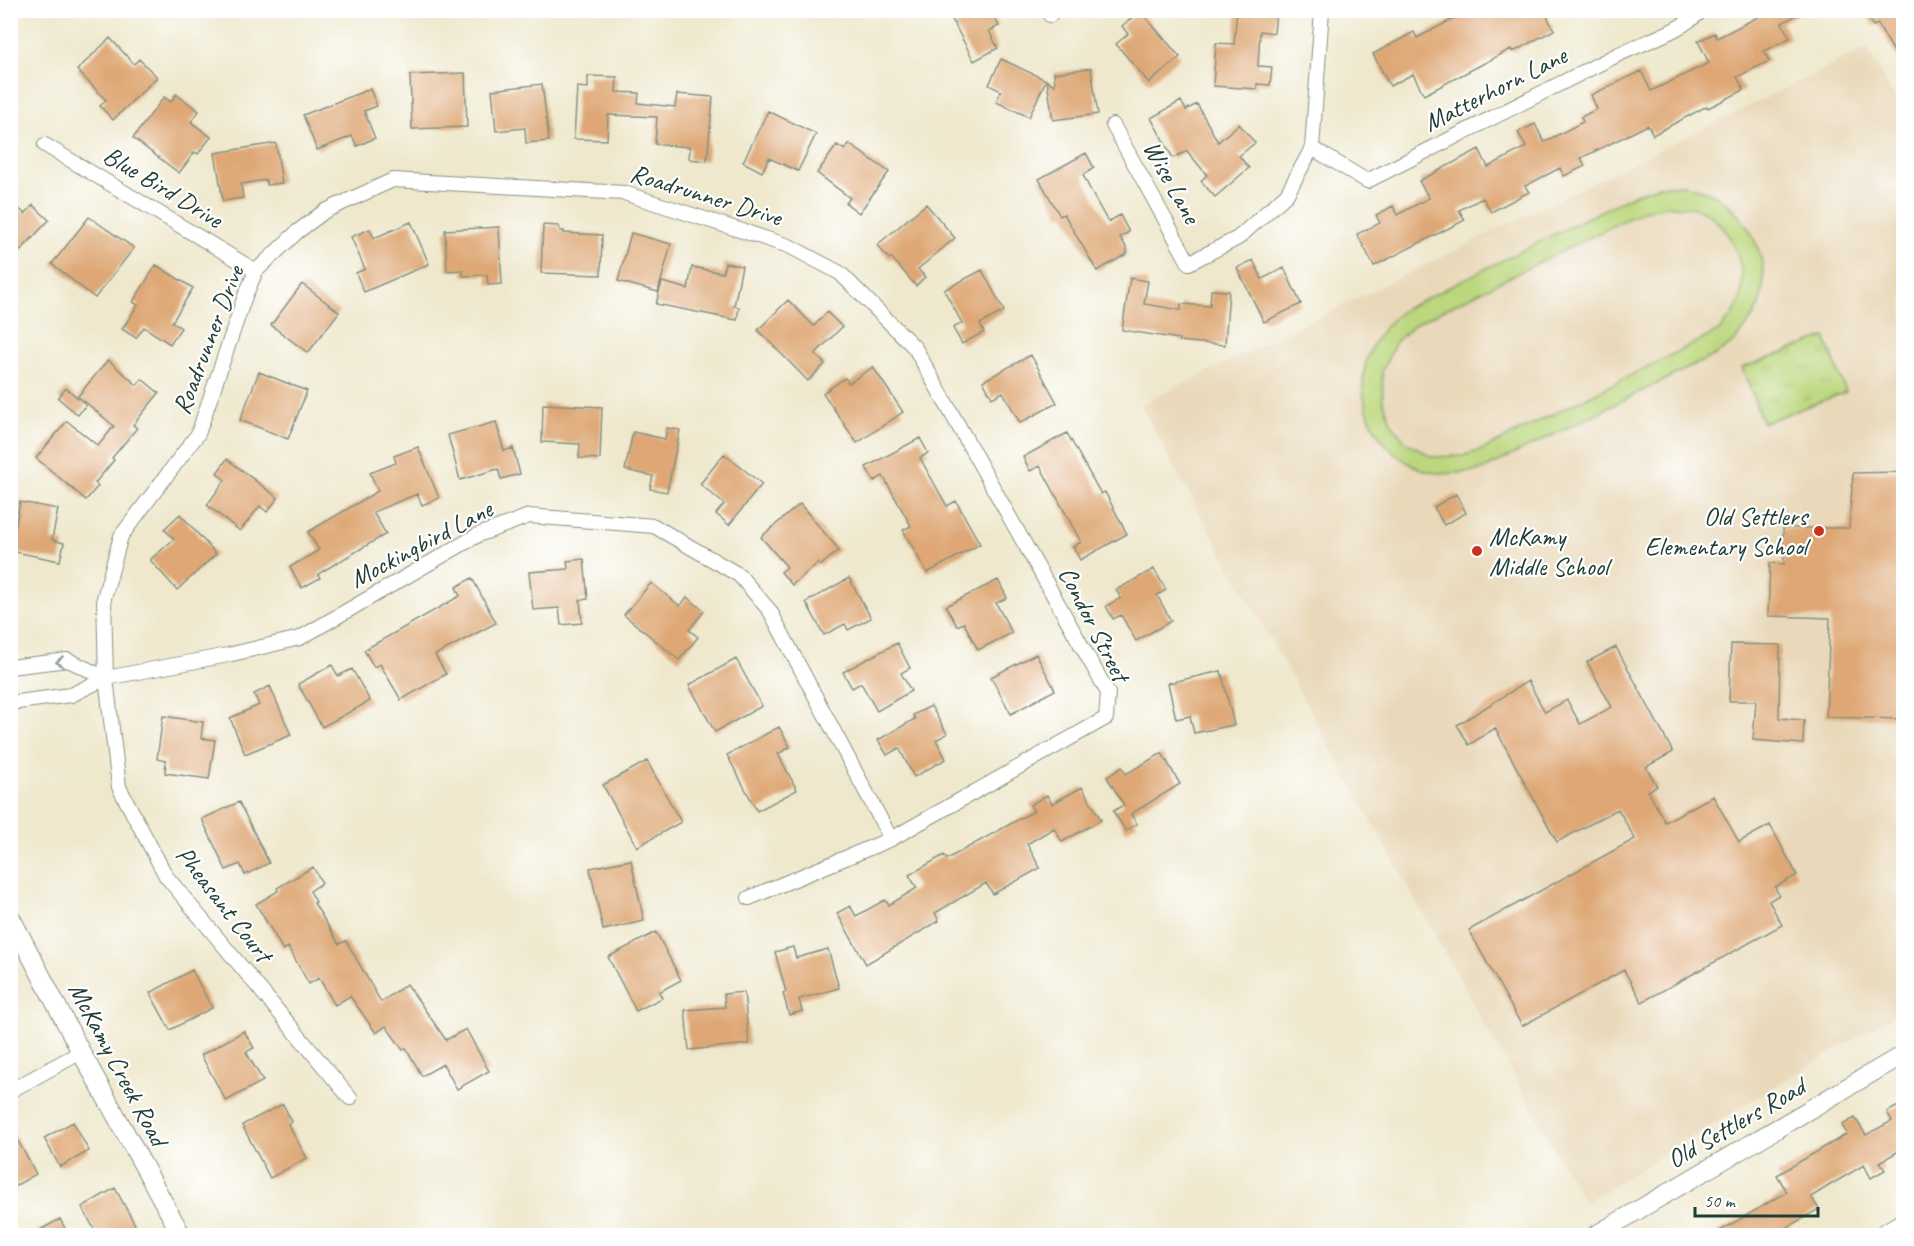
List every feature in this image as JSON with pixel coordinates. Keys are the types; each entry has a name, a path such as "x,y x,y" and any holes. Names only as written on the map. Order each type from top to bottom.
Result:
{"street":[{"path":"1312,148 1322,10"},
{"name":"Matterhorn Lane","path":"1312,148 1367,181 1672,29 1696,16 1702,10"},
{"name":"Wise Lane","path":"1113,125 1189,263 1238,238 1287,194 1312,148"},
{"name":"Blue Bird Drive","path":"45,145 256,271"},
{"name":"Roadrunner Drive","path":"106,678 104,598 121,536 198,434 245,296 256,271 297,232 325,211 393,180 624,193 789,246"},
{"name":"Condor Street","path":"749,898 891,839 1106,718 1107,693 915,348 840,273 789,246"},
{"name":"Mockingbird Lane","path":"10,703 71,695 106,678 228,656 300,638 478,535 529,516 654,526 739,575 770,611 891,839"},
{"path":"10,667 68,660 106,678"},
{"name":"Pheasant Court","path":"106,678 119,787 166,876 350,1098"},
{"name":"McKamy Creek Road","path":"10,916 81,1052 182,1236"},
{"path":"10,1091 81,1052"},
{"name":"Old Settlers Road","path":"1594,1236 1904,1054"},
{"path":"1876,1236 1904,1219"}],"shaded area":[{"name":"McKamy Middle School","path":"1867,48 1904,116 1903,1009 1584,1203 1140,405"}],"green space":[{"path":"1684,185 1715,195 1737,213 1753,237 1762,264 1764,279 1762,293 1753,317 1734,342 1717,354 1482,470 1462,473 1427,471 1398,456 1386,444 1369,415 1364,399 1363,383 1365,366 1371,350 1385,328 1397,315 1633,195 1658,186","holes":["1668,206 1685,206 1708,214 1729,236 1736,250 1742,281 1741,296 1734,312 1719,331 1484,449 1463,456 1433,457 1406,442 1392,424 1383,401 1382,371 1396,342 1415,324 1643,211"]},
{"path":"1825,337 1846,392 1763,423 1742,368"}],"building":[{"path":"947,10 990,10 999,26 989,31 998,48 974,61"},
{"path":"1237,10 1276,10 1274,33 1260,31 1258,66 1272,67 1270,85 1257,84 1257,89 1213,86 1216,43 1234,44"},
{"path":"1470,10 1544,10 1554,30 1513,52 1511,49 1424,95 1413,74 1390,86 1373,54 1414,32 1417,38"},
{"path":"1755,10 1805,10 1782,23 1790,38 1764,51 1769,61 1737,77 1744,90 1708,108 1707,106 1653,135 1648,125 1581,158 1585,166 1564,176 1560,168 1525,186 1529,192 1491,212 1483,198 1459,210 1465,220 1374,266 1357,234 1380,223 1376,215 1393,206 1397,215 1429,198 1419,181 1479,149 1488,167 1526,147 1518,132 1535,124 1544,142 1583,122 1581,117 1597,109 1591,95 1641,71 1651,91 1709,63 1698,41 1715,33 1717,38 1758,17"},
{"path":"1865,10 1904,10 1904,69 1878,24 1873,26"},
{"path":"1140,11 1180,57 1149,83 1116,44 1128,34 1122,26"},
{"path":"110,38 134,64 139,59 157,77 113,120 100,106 106,100 77,70"},
{"path":"1001,59 1046,80 1029,117 996,102 1001,91 989,85"},
{"path":"1091,68 1098,114 1053,120 1047,81 1055,85 1054,73"},
{"path":"465,73 467,127 412,129 410,75"},
{"path":"588,76 617,77 616,92 639,93 638,103 675,107 677,94 713,97 707,161 689,159 690,147 655,144 657,117 608,115 607,140 574,139 577,87 588,88"},
{"path":"542,84 549,141 526,143 525,128 496,131 492,90"},
{"path":"370,89 377,106 364,111 375,138 357,146 352,136 317,150 303,115"},
{"path":"176,94 199,111 191,122 211,137 198,154 195,152 179,173 133,138 164,97 171,102"},
{"path":"1181,101 1186,110 1197,104 1218,142 1239,124 1255,143 1239,156 1249,168 1215,197 1201,181 1207,175 1187,151 1173,158 1151,118"},
{"path":"768,111 816,134 798,171 769,158 762,172 743,162"},
{"path":"276,143 282,183 267,185 266,180 241,184 243,198 223,201 215,153"},
{"path":"849,144 889,172 859,213 846,203 850,198 817,173 837,145 845,150"},
{"path":"1086,153 1094,168 1083,175 1094,197 1108,222 1120,215 1129,232 1120,237 1127,249 1127,254 1097,271 1064,214 1060,216 1039,179"},
{"path":"10,201 25,214 33,205 49,220 10,262"},
{"path":"926,204 955,238 918,269 925,277 916,286 892,258 889,259 877,245"},
{"path":"89,217 134,248 95,298 52,264"},
{"path":"411,222 429,264 364,292 356,273 365,269 351,237 370,229 374,238"},
{"path":"543,225 559,226 560,231 564,233 602,235 601,275 541,273"},
{"path":"499,227 502,284 488,285 487,275 463,276 463,270 447,271 445,230"},
{"path":"631,233 671,244 658,292 618,281"},
{"path":"1253,260 1262,279 1284,268 1301,304 1264,322 1237,268"},
{"path":"725,263 742,266 734,306 739,307 737,320 656,304 662,282 688,289 692,267 723,273"},
{"path":"156,265 193,288 172,322 181,328 170,344 144,327 136,338 122,329 138,305 133,302"},
{"path":"982,270 1004,311 980,324 984,332 962,344 953,328 962,323 944,290"},
{"path":"1130,278 1148,281 1144,304 1181,310 1181,304 1210,306 1211,290 1229,291 1225,345 1179,341 1179,339 1122,330"},
{"path":"302,284 339,312 308,353 271,325"},
{"path":"788,300 814,326 827,312 842,327 815,354 825,364 808,381 758,330"},
{"path":"1031,355 1057,403 1020,423 1003,392 992,398 983,381"},
{"path":"108,360 137,385 142,379 159,393 133,425 137,428 112,458 114,460 95,483 98,486 86,500 36,458 67,421 98,446 114,426 78,396"},
{"path":"873,367 903,412 857,443 823,393 845,378 849,383"},
{"path":"259,372 307,391 288,439 240,420"},
{"path":"66,388 86,405 78,415 58,398"},
{"path":"543,404 602,407 600,459 579,458 580,444 542,442"},
{"path":"496,422 504,451 513,448 520,474 501,479 498,469 460,480 448,435"},
{"path":"667,428 680,430 667,492 650,489 653,476 625,470 633,432 665,439"},
{"path":"1067,433 1101,494 1105,492 1127,534 1080,560 1073,547 1081,542 1040,466 1030,471 1023,457"},
{"path":"920,438 928,453 920,458 947,506 956,501 980,544 927,573 903,530 911,526 883,476 874,481 866,467"},
{"path":"418,447 439,498 422,505 417,494 373,512 386,534 318,574 320,578 302,588 290,567 319,550 308,532 378,491 370,473 396,463 394,456"},
{"path":"724,454 762,484 729,525 716,514 724,504 700,484"},
{"path":"227,459 278,498 267,512 260,506 240,531 207,505 225,480 217,473"},
{"path":"1904,472 1904,719 1826,717 1830,618 1768,616 1770,563 1784,564 1783,528 1849,528 1853,473"},
{"path":"1456,494 1466,513 1444,525 1434,507"},
{"path":"20,502 58,509 52,540 64,543 60,561 10,551 10,529 15,530"},
{"path":"800,504 839,550 820,566 818,563 792,585 781,572 787,567 761,537"},
{"path":"180,514 216,554 177,590 150,560 174,539 164,529"},
{"path":"584,559 588,599 580,600 582,623 561,625 559,608 533,610 529,572 568,569 567,561"},
{"path":"1154,569 1166,590 1157,595 1171,621 1136,641 1121,615 1113,619 1106,606 1121,598 1116,590"},
{"path":"472,578 496,623 435,655 446,674 401,700 380,664 374,667 364,650 460,596 456,587"},
{"path":"849,578 871,618 848,630 845,624 824,635 806,602"},
{"path":"998,580 1007,598 996,603 1012,633 978,650 964,623 957,626 946,606"},
{"path":"651,583 680,606 687,597 704,611 689,630 698,637 679,660 624,615"},
{"path":"897,643 910,668 901,673 911,691 877,711 861,683 852,688 843,672"},
{"path":"1731,644 1780,645 1779,718 1804,720 1803,744 1753,740 1756,701 1729,701"},
{"path":"1616,647 1673,752 1646,767 1657,786 1648,791 1665,822 1713,796 1739,842 1770,825 1797,875 1775,887 1779,895 1769,901 1782,925 1642,1002 1624,970 1522,1026 1469,930 1635,839 1618,809 1557,842 1495,728 1469,745 1457,725 1528,681 1545,712 1567,700 1580,724 1612,707 1587,662"},
{"path":"1036,654 1055,690 1011,714 991,677"},
{"path":"736,659 762,706 715,732 689,685"},
{"path":"332,665 338,676 352,669 370,701 322,727 298,684"},
{"path":"1221,671 1234,725 1194,733 1190,716 1176,719 1168,683"},
{"path":"270,686 291,735 245,754 230,718 259,705 254,694"},
{"path":"931,706 947,734 936,740 946,759 914,777 899,748 887,755 878,740 915,719 913,715"},
{"path":"163,716 203,722 201,738 215,740 209,779 165,773 166,761 157,759"},
{"path":"779,727 790,747 778,754 797,790 757,811 727,755"},
{"path":"1162,753 1180,784 1131,814 1137,824 1126,831 1113,811 1124,805 1107,777 1122,767 1126,774"},
{"path":"647,761 681,822 637,847 603,785"},
{"path":"1082,787 1101,820 1062,842 1054,828 1027,844 1040,868 993,894 986,883 935,913 939,921 866,964 837,913 850,906 856,916 885,900 889,905 917,888 909,875 944,855 947,859 1034,811 1030,805 1047,795 1052,804"},
{"path":"239,802 269,863 245,875 240,864 226,870 202,819"},
{"path":"631,860 644,921 603,930 590,868"},
{"path":"313,867 322,883 310,891 316,902 314,903 339,944 346,941 381,1002 407,984 446,1040 466,1029 489,1071 457,1089 443,1064 422,1076 406,1048 403,1050 386,1026 376,1033 350,996 335,1005 319,978 309,984 288,947 283,950 256,904 278,891 277,888"},
{"path":"656,932 681,980 659,992 662,998 636,1011 608,957"},
{"path":"793,947 796,958 828,949 839,988 799,999 802,1011 789,1015 783,993 786,992 775,952"},
{"path":"192,970 212,1008 170,1030 150,993"},
{"path":"744,992 749,1044 689,1050 685,1010 725,1007 724,994"},
{"path":"244,1031 254,1048 246,1052 263,1081 226,1101 201,1055"},
{"path":"1904,1103 1904,1148 1880,1162 1885,1170 1871,1178 1864,1165 1811,1197 1819,1209 1772,1236 1711,1236 1787,1192 1777,1175 1847,1134 1842,1125 1855,1118 1866,1135 1892,1121 1887,1112"},
{"path":"283,1104 292,1122 288,1124 307,1158 270,1178 242,1125"},
{"path":"73,1122 89,1151 60,1167 44,1138"},
{"path":"10,1126 36,1174 10,1189"},
{"path":"115,1188 139,1232 132,1236 98,1236 82,1207"},
{"path":"60,1219 69,1236 29,1236"}],"place":[{"name":"Old Settlers Elementary School","path":"1819,531"},
{"name":"McKamy Middle School","path":"1477,551"}]}
